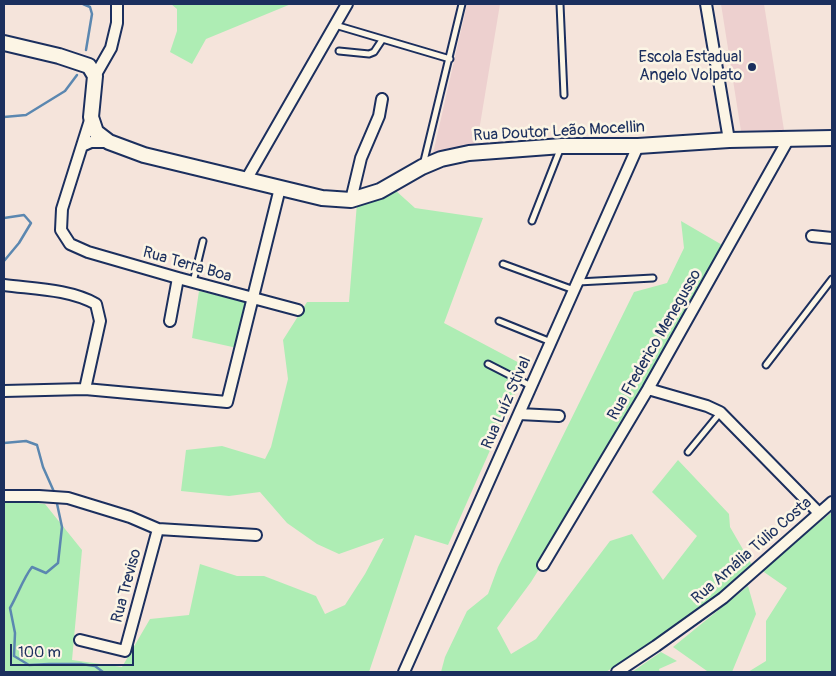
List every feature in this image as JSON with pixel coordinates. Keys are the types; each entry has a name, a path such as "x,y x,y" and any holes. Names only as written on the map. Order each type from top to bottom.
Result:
{"street":[{"path":"82,146 91,118 95,76 111,48 117,23 118,4"},
{"path":"246,180 347,4"},
{"path":"706,4 729,140"},
{"path":"4,43 59,56 89,66 95,76"},
{"path":"351,200 360,158 379,116 382,100"},
{"name":"Rua Doutor Leão Mocellin","path":"91,118 96,132 109,142 144,155 322,198 351,200 380,191 422,167 441,159 469,153 562,146 638,146 729,140 832,138"},
{"name":"Rua Frederico Menegusso","path":"544,565 648,389 789,138"},
{"path":"82,146 91,142 109,142"},
{"name":"Rua Terra Boa","path":"82,146 62,209 61,230 70,244 88,252 193,283 298,310"},
{"name":"Rua Luíz Stival","path":"404,672 638,146"},
{"path":"4,391 85,389 227,402 280,188"},
{"path":"812,236 832,238"},
{"path":"170,321 178,278"},
{"path":"4,286 68,294 86,298 96,304 100,321 85,389"},
{"path":"648,389 707,406 720,412 819,513"},
{"path":"519,414 558,416"},
{"path":"4,496 68,498 130,516 158,529 256,535"},
{"name":"Rua Amália Túlio Costa","path":"616,672 723,598 832,502"},
{"name":"Rua Treviso","path":"80,640 125,652 158,529"}],"lane":[{"path":"422,167 462,4"},
{"path":"560,4 564,95"},
{"path":"335,25 450,59"},
{"path":"339,51 369,54 374,52 382,40"},
{"path":"532,221 562,146"},
{"path":"193,283 204,241"},
{"path":"503,264 576,286 653,278"},
{"path":"766,365 832,279"},
{"path":"499,321 551,342"},
{"path":"488,364 531,386"},
{"path":"688,452 720,412"}],"shaded area":[{"path":"467,4 500,4 476,149 432,158"},
{"name":"Escola Estadual Angelo Volpato","path":"721,4 764,4 784,130 741,131"}],"green space":[{"path":"171,4 291,4 206,39 192,64 170,52 177,31 177,9"},
{"path":"395,190 415,208 483,218 444,323 527,367 448,545 415,535 369,672 4,672 4,499 45,504 82,550 72,660 122,667 150,619 189,615 200,564 237,576 264,576 316,596 325,614 345,605 365,574 384,538 339,554 317,544 287,523 260,492 229,496 181,491 186,450 222,446 265,459 271,447 288,379 283,340 307,302 349,302 357,203"},
{"path":"681,221 724,246 566,526 531,582 497,628 511,654 536,639 610,541 632,534 663,580 697,536 652,492 678,460 729,514 730,527 752,565 700,610 606,672 441,672 445,657 467,611 488,594 498,567 634,292 667,283 684,248"},
{"path":"199,291 249,303 237,348 192,338"},
{"path":"832,512 832,672 748,672 766,661 766,621 787,588 761,570"},
{"path":"748,586 756,614 732,672 706,672 673,647"},
{"path":"661,652 677,661 659,669 660,672 632,672"}],"waterway":[{"path":"83,4 90,7 92,14 86,50"},
{"path":"4,117 26,115 65,91 77,75"},
{"path":"4,218 24,215 31,223 19,243 4,261"},
{"path":"4,443 26,441 37,445 43,467 55,494"},
{"path":"56,499 62,527 58,563 46,573 32,567 10,608 15,633 14,656 29,665 81,664 95,666 103,672"}],"place":[{"name":"Escola Estadual Angelo Volpato","path":"752,67"}]}
